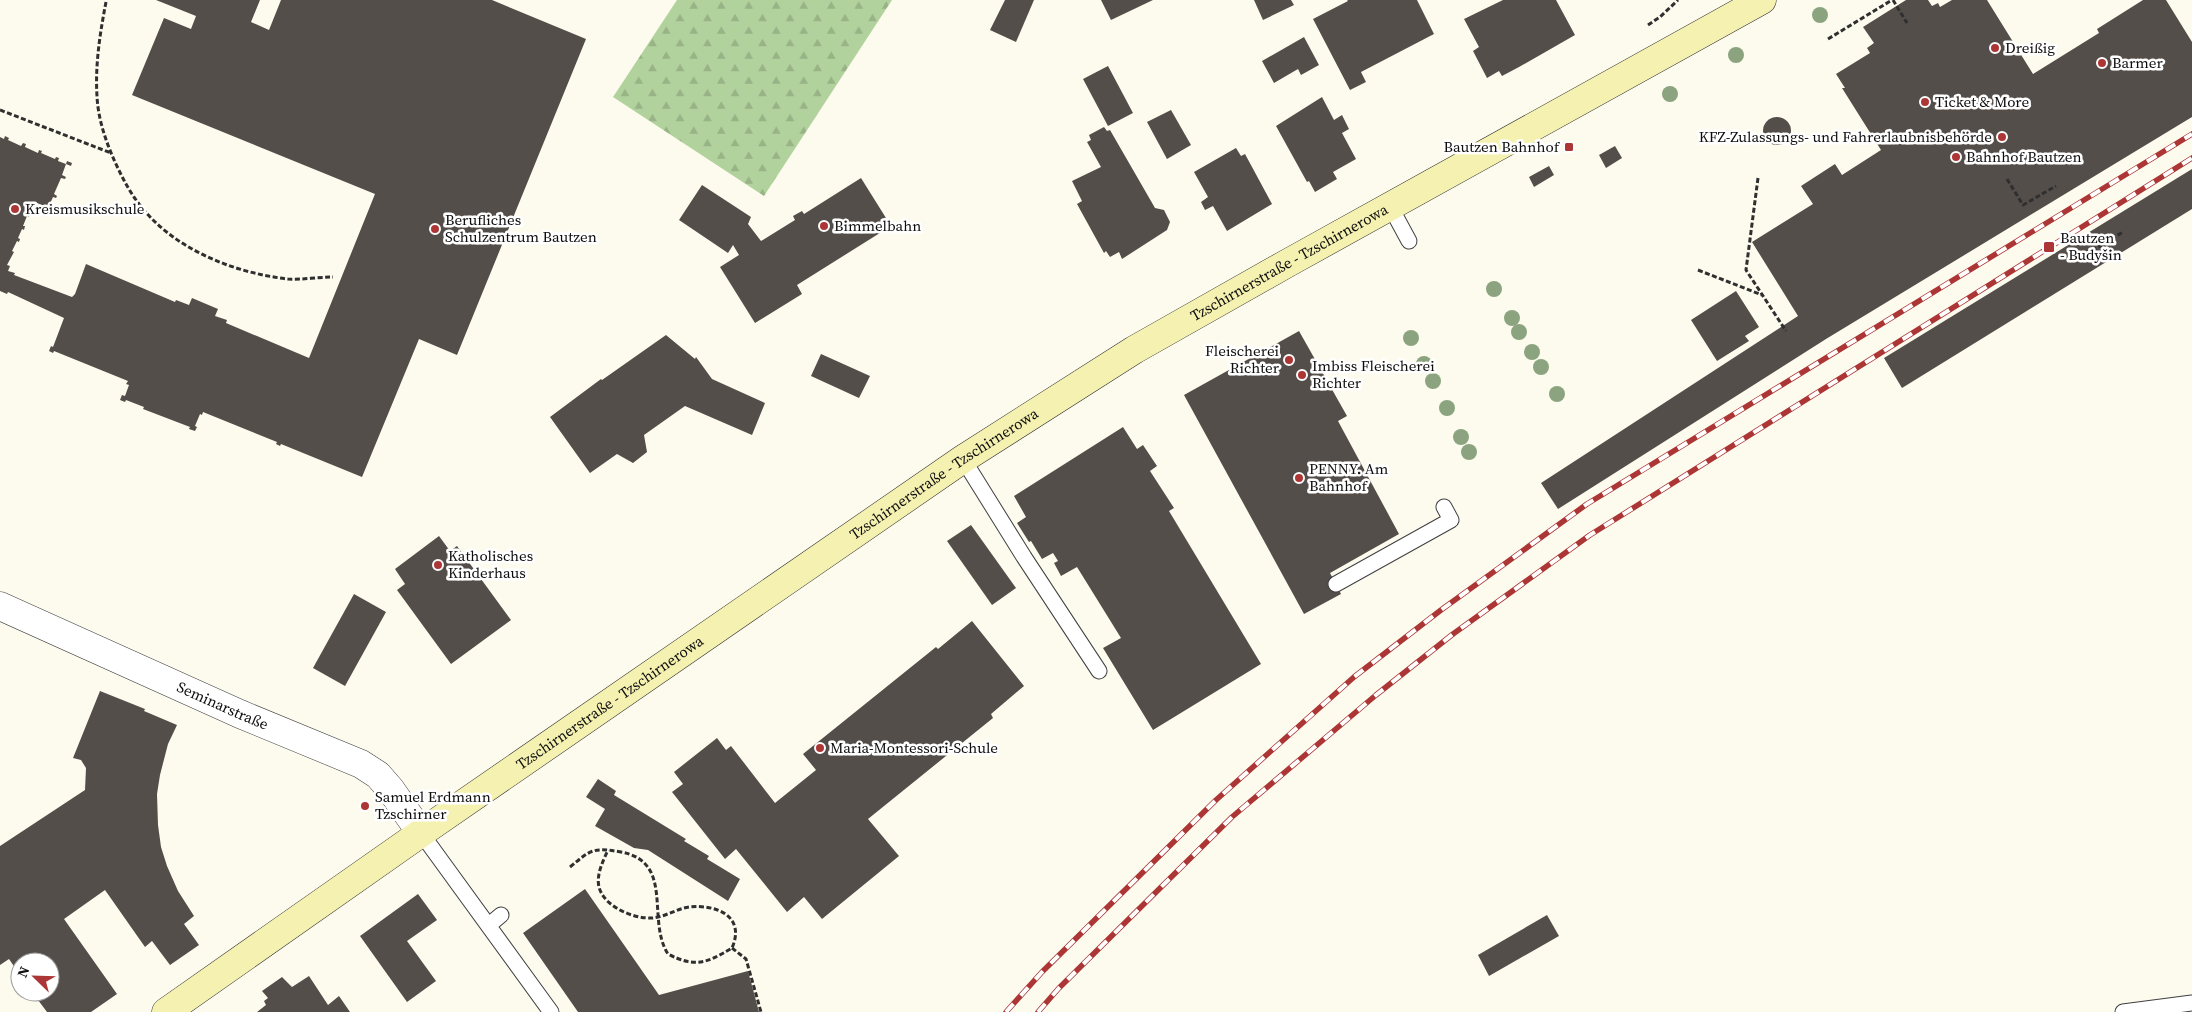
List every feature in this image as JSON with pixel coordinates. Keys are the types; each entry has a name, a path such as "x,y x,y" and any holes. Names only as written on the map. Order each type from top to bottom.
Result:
{"street":[{"name":"Tzschirnerstraße - Tzschirnerowa","path":"166,1012 421,833 963,459 1134,350 1762,0"},
{"name":"Seminarstraße","path":"0,606 240,714 361,764 378,775 421,833"}],"lane":[{"path":"1390,206 1409,241"},
{"path":"963,459 1024,557 1099,671"},
{"path":"1336,584 1452,520 1444,507"},
{"path":"421,833 551,1012"},
{"path":"489,925 501,915"},
{"path":"2123,1012 2192,1003"}],"path":[{"path":"1644,28 1660,17 1678,0"},
{"path":"1828,39 1892,0 1907,23"},
{"path":"106,2 99,44 97,97 106,141 125,182 140,206 165,231 198,252 249,272 281,278 333,277"},
{"path":"0,110 111,153"},
{"path":"1758,178 1746,270 1786,331"},
{"path":"2007,179 2024,205 2056,186"},
{"path":"2092,251 2122,232"},
{"path":"1698,270 1763,296"},
{"path":"570,867 591,850 608,850 634,856 647,866 655,882 659,917 661,941 668,954 677,959 697,963 705,962 732,948 736,931 731,918 709,907 688,907 659,917 646,918 623,911 608,902 599,888 599,880 608,850"},
{"path":"732,948 746,959 761,1012"}],"green space":[{"path":"677,0 892,0 764,196 613,97"}],"building":[{"name":"Berufliches Schulzentrum Bautzen","path":"156,0 260,0 251,22 269,30 281,0 492,0 586,39 457,355 419,339 362,477 281,444 280,446 276,444 277,442 203,412 202,415 200,414 195,431 189,429 190,427 143,409 144,407 126,400 125,402 120,400 122,395 125,396 129,385 126,384 128,381 54,351 53,353 49,351 51,346 53,347 64,318 8,292 7,294 0,291 0,137 4,139 5,136 9,138 8,140 21,146 23,143 26,144 25,147 38,153 39,150 42,151 41,153 55,159 56,157 59,158 58,161 66,164 62,175 66,177 65,179 61,178 54,194 57,196 56,198 53,197 49,206 54,208 52,212 35,202 31,206 28,214 30,215 29,217 27,216 23,226 25,226 24,230 22,229 18,238 20,239 19,242 17,241 7,265 10,266 8,271 72,297 75,294 86,264 175,302 176,300 189,305 192,298 218,309 215,316 227,320 226,323 309,358 375,194 132,95 164,18 191,29 196,16"},
{"path":"1005,0 1034,0 1016,42 990,30"},
{"path":"1101,0 1153,0 1111,20"},
{"path":"1254,0 1291,0 1294,5 1263,20"},
{"path":"1347,0 1417,0 1434,34 1361,72 1366,82 1350,90 1313,19"},
{"path":"1503,0 1556,0 1575,35 1502,76 1499,71 1487,78 1473,51 1479,47 1464,19"},
{"name":"Bahnhof Bautzen","path":"1906,0 1928,0 1932,6 1938,3 1940,7 1952,0 1987,0 2033,74 2099,33 2097,29 2143,0 2166,0 2192,42 2192,117 1826,339 1558,509 1541,483 1798,316 1752,242 1813,204 1801,186 1835,164 1842,175 1881,150 1842,88 1845,88 1836,74 1870,53 1867,48 1874,43 1863,27"},
{"path":"1304,37 1319,65 1301,75 1298,69 1274,83 1262,61"},
{"path":"1108,66 1133,113 1108,126 1083,79"},
{"path":"1322,97 1334,120 1342,115 1349,129 1342,133 1356,159 1333,172 1337,179 1315,192 1309,181 1307,182 1276,126"},
{"path":"1171,110 1191,145 1167,159 1147,122"},
{"path":"1777,117 1787,121 1791,131 1787,141 1777,145 1767,141 1763,131 1767,121"},
{"path":"1104,127 1107,131 1110,130 1155,208 1164,210 1170,222 1167,230 1122,259 1119,252 1110,257 1106,251 1104,253 1077,204 1082,201 1072,181 1101,167 1087,142 1091,140 1089,135"},
{"path":"1615,146 1622,158 1606,168 1599,155"},
{"path":"1236,148 1241,156 1245,154 1272,204 1227,231 1213,206 1205,210 1201,202 1208,197 1194,172"},
{"path":"67,161 72,163 71,166 66,164"},
{"path":"1549,166 1554,175 1534,187 1529,177"},
{"path":"2192,169 2192,209 1902,388 1884,358"},
{"path":"861,178 891,226 797,285 802,294 755,323 720,267 739,255 733,245 728,253 679,220 702,185 751,217 748,224 761,241 795,220 793,216 802,211 804,214"},
{"path":"1736,291 1759,327 1745,336 1749,341 1717,361 1691,320"},
{"name":"PENNY. Am Bahnhof","path":"1299,331 1347,416 1338,421 1399,534 1330,573 1341,594 1304,614 1184,395"},
{"path":"666,335 695,359 696,357 712,379 765,403 752,435 685,406 644,435 647,452 633,463 617,454 590,473 550,417 601,379"},
{"path":"821,354 870,376 859,398 811,376"},
{"path":"1123,427 1137,449 1143,445 1157,466 1150,471 1174,508 1169,511 1261,664 1153,730 1103,648 1121,638 1077,567 1061,576 1054,563 1058,561 1053,553 1042,559 1031,541 1029,542 1017,523 1026,517 1014,496"},
{"path":"971,525 1016,588 992,605 947,541"},
{"path":"439,536 450,551 457,546 511,620 451,664 397,590 405,584 395,569"},
{"path":"354,594 386,612 345,686 313,668"},
{"path":"972,621 1024,686 991,714 993,718 868,819 899,856 822,919 804,897 787,912 736,849 725,859 672,792 683,784 674,772 717,738 726,750 731,746 775,803 816,770 803,754 936,647 938,649"},
{"path":"100,691 145,709 144,711 177,725 168,744 160,775 157,794 158,825 161,847 167,866 178,891 194,916 184,924 199,945 170,965 152,941 145,947 105,890 64,919 117,994 91,1012 47,1012 40,1002 60,1002 60,952 10,952 10,960 9,959 0,965 0,846 85,790 86,768 81,760 73,758"},
{"path":"598,779 616,791 614,795 686,839 684,841 709,856 707,859 740,879 728,901 648,850 634,848 595,826 605,809 586,797"},
{"path":"585,889 659,995 748,971 759,1012 578,1012 523,933"},
{"path":"418,894 437,920 407,941 436,981 407,1002 360,936"},
{"path":"1547,915 1559,936 1489,976 1478,955"},
{"path":"309,976 328,1005 339,996 350,1012 257,1012 266,1005 264,1001 268,998 262,991 282,977 292,987"}],"railway":[{"path":"1006,1012 1042,972 1216,800 1354,677 1441,610 1587,504 2192,134"},
{"path":"1038,1012 1059,988 1232,817 1376,695 1453,634 1590,535 2192,158"}],"place":[{"name":"Dreißig","path":"1995,48"},
{"name":"Barmer","path":"2102,63"},
{"name":"Ticket & More","path":"1925,102"},
{"name":"KFZ-Zulassungs- und Fahrerlaubnisbehörde","path":"2002,137"},
{"name":"Bautzen Bahnhof","path":"1569,147"},
{"name":"Bahnhof Bautzen","path":"1956,157"},
{"name":"Kreismusikschule","path":"15,209"},
{"name":"Bimmelbahn","path":"824,226"},
{"name":"Berufliches Schulzentrum Bautzen","path":"435,229"},
{"name":"Bautzen - Budyšin","path":"2049,247"},
{"name":"Fleischerei Richter","path":"1289,360"},
{"name":"Imbiss Fleischerei Richter","path":"1302,375"},
{"name":"PENNY. Am Bahnhof","path":"1299,478"},
{"name":"Katholisches Kinderhaus","path":"438,565"},
{"name":"Maria-Montessori-Schule","path":"820,748"},
{"name":"Samuel Erdmann Tzschirner","path":"365,806"}]}
